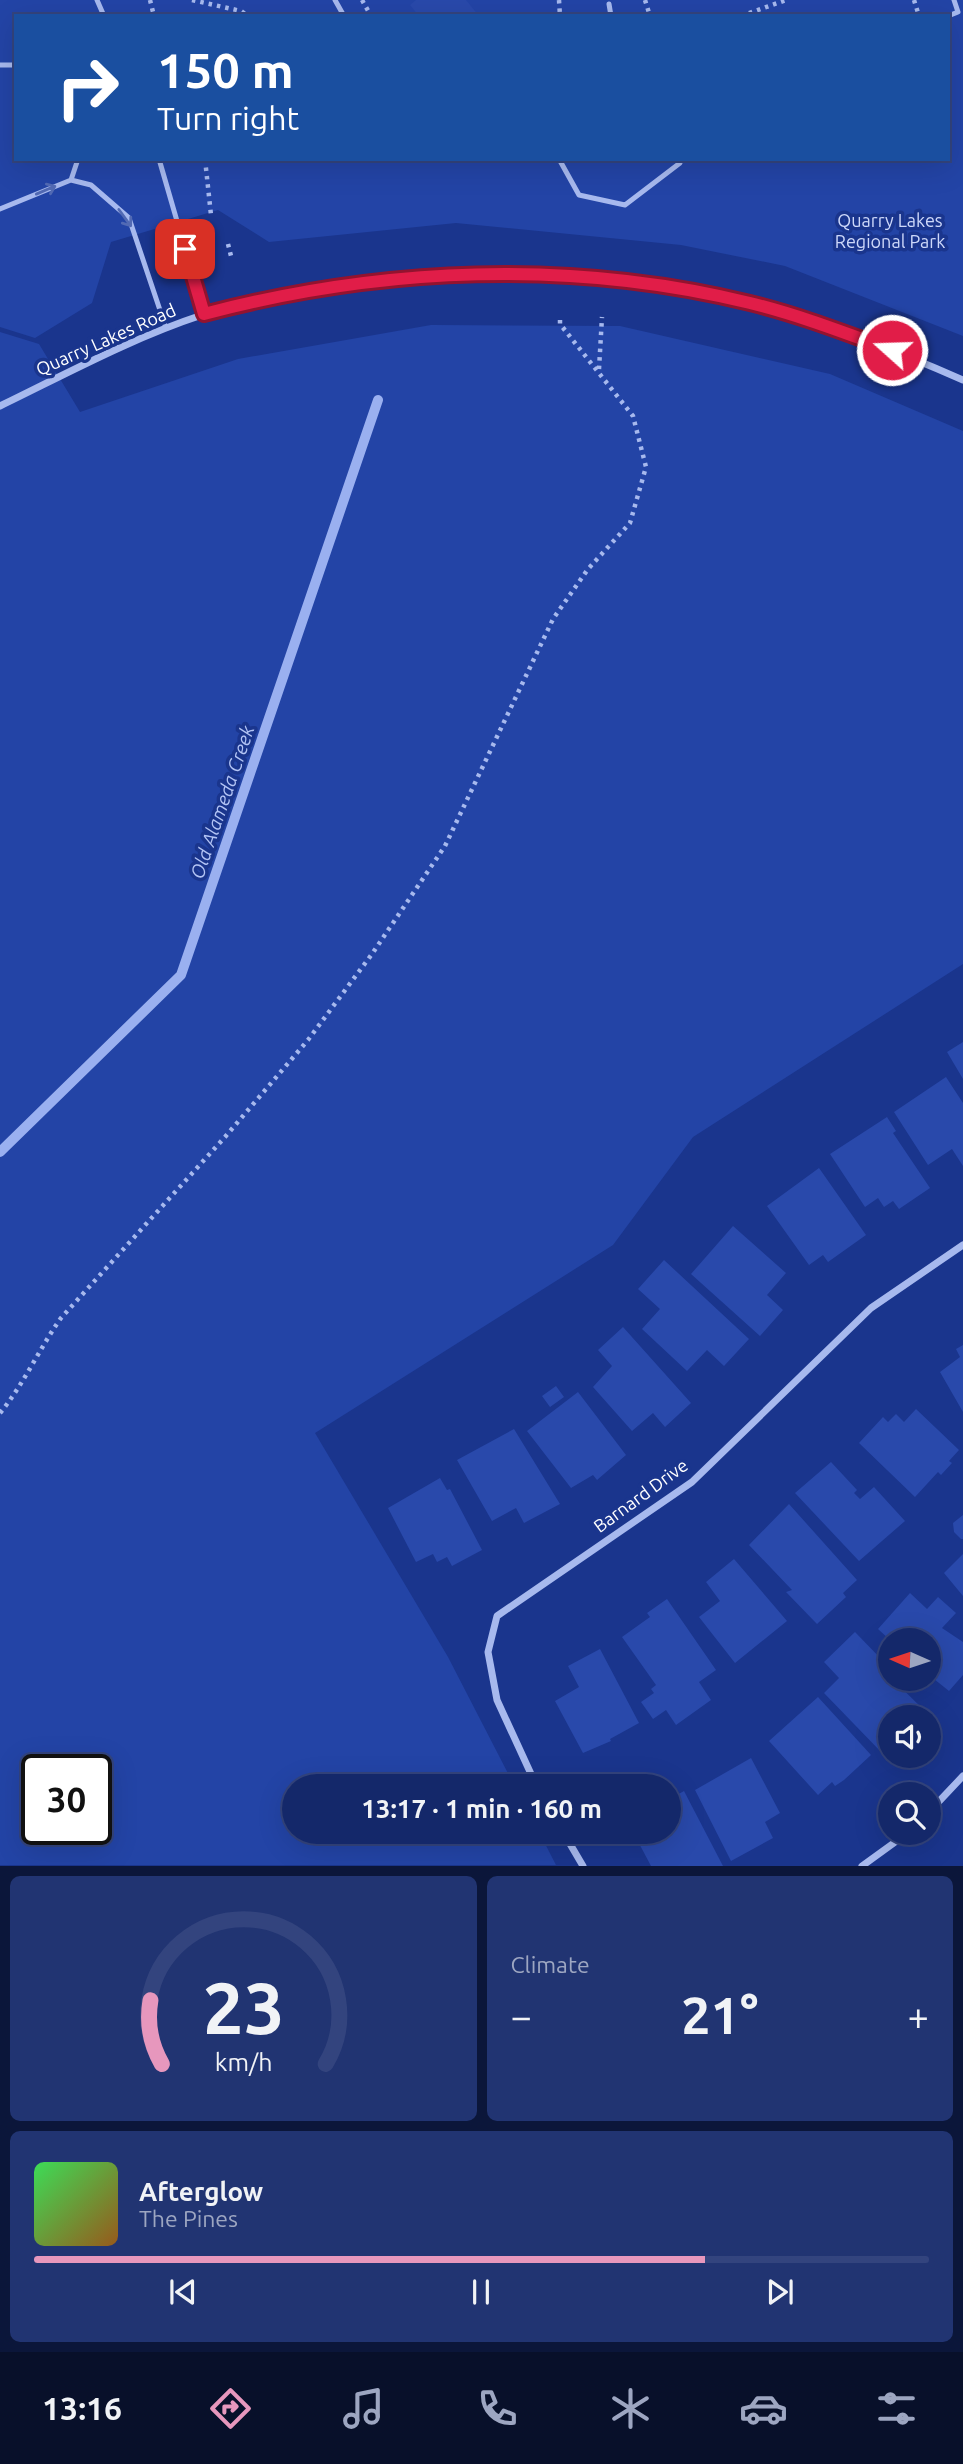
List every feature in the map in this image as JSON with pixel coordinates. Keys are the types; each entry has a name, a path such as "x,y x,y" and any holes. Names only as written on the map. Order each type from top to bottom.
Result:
{"street":[{"name":"Quarry Lakes Road","path":"0,406 166,328 204,314 252,302 370,280 484,274 593,277 698,292 800,317 963,380"},
{"name":"Barnard Drive","path":"531,1774 497,1700 488,1652 497,1616 692,1482 871,1308 963,1245"},
{"path":"941,1799 963,1776"},
{"path":"570,1844 583,1866"},
{"path":"862,1866 891,1845"}],"lane":[{"path":"950,15 958,12 954,0"},
{"path":"609,4 611,14"},
{"path":"71,180 77,161"},
{"path":"160,161 204,314"},
{"path":"560,161 579,195 625,205 680,161"},
{"path":"0,209 71,180 91,185 129,218 166,328"}],"path":[{"path":"192,0 245,14"},
{"path":"747,14 786,0"},
{"path":"205,161 211,215"},
{"path":"228,244 231,256"},
{"path":"0,1413 20,1389 39,1349 61,1318 225,1137 308,1040 372,954 445,846 553,620 588,569 631,523 646,467 633,416 560,324 560,315"},
{"path":"599,370 602,317"}],"green space":[{"name":"Quarry Lakes Regional Park","path":"0,0 963,0 963,336 785,266 681,245 456,223 269,242 218,210 111,242 92,303 35,338 0,327"},
{"path":"431,325 620,326 830,374 963,431 963,964 693,1137 613,1245 315,1433 448,1657 508,1774 282,1774 282,1844 545,1844 556,1865 0,1865 0,332 39,344 80,412 238,359"}],"building":[{"path":"416,0 466,0 477,14 417,14 410,5"},
{"path":"963,1042 963,1079 947,1052"},
{"path":"946,1077 963,1103 963,1166 952,1149 928,1165 894,1112"},
{"path":"887,1117 896,1131 893,1133 930,1188 899,1209 893,1201 884,1207 878,1198 865,1207 830,1154"},
{"path":"819,1168 866,1235 828,1262 823,1255 809,1265 767,1206"},
{"path":"733,1226 786,1273 767,1295 783,1310 760,1336 691,1274"},
{"path":"664,1260 749,1339 724,1366 707,1350 687,1371 642,1329 660,1309 638,1289"},
{"path":"623,1327 691,1403 665,1427 653,1413 632,1431 593,1387 612,1366 598,1350"},
{"path":"963,1345 963,1412 940,1372 960,1357 956,1349"},
{"path":"556,1386 564,1397 550,1407 542,1396"},
{"path":"578,1392 626,1455 597,1480 593,1475 571,1488 527,1431"},
{"path":"916,1409 959,1450 941,1475 938,1472 915,1497 859,1443 883,1417 888,1422 896,1414 904,1422"},
{"path":"514,1429 560,1504 524,1523 516,1508 492,1521 457,1460"},
{"path":"831,1462 857,1490 854,1493 860,1499 874,1487 905,1521 859,1561 795,1493"},
{"path":"440,1478 447,1490 450,1489 482,1550 452,1566 447,1557 437,1562 433,1554 416,1562 388,1508"},
{"path":"789,1504 857,1580 843,1593 846,1597 817,1624 786,1592 792,1590 749,1545"},
{"path":"963,1515 961,1539 954,1532 953,1523"},
{"path":"963,1554 963,1596 944,1573"},
{"path":"734,1559 787,1621 735,1663 699,1617 720,1601 706,1582"},
{"path":"910,1593 927,1609 938,1597 956,1613 942,1628 879,1628"},
{"path":"667,1599 716,1670 699,1682 711,1700 676,1725 666,1710 653,1719 641,1702 654,1693 651,1689 656,1685 622,1637 650,1617 647,1613"},
{"path":"942,1628 963,1642 963,1675 949,1691 942,1685"},
{"path":"855,1632 878,1656 878,1691 905,1691 919,1705 878,1705 878,1749 824,1693 839,1678 824,1662"},
{"path":"600,1649 639,1723 610,1739 611,1741 583,1753 555,1701 579,1687 568,1666"},
{"path":"818,1697 871,1755 844,1780 835,1786 832,1782 818,1795 769,1741"},
{"path":"751,1758 780,1813 765,1822 773,1838 731,1861 695,1790"},
{"path":"684,1791 723,1866 651,1866 639,1844 681,1844 681,1793"}],"waterway":[{"name":"Old Alameda Creek","path":"0,1152 181,975 378,400"}],"route":[{"path":"185,249 204,314 252,302 370,280 484,274 558,275 646,283 750,303 800,317 892,350"}]}
